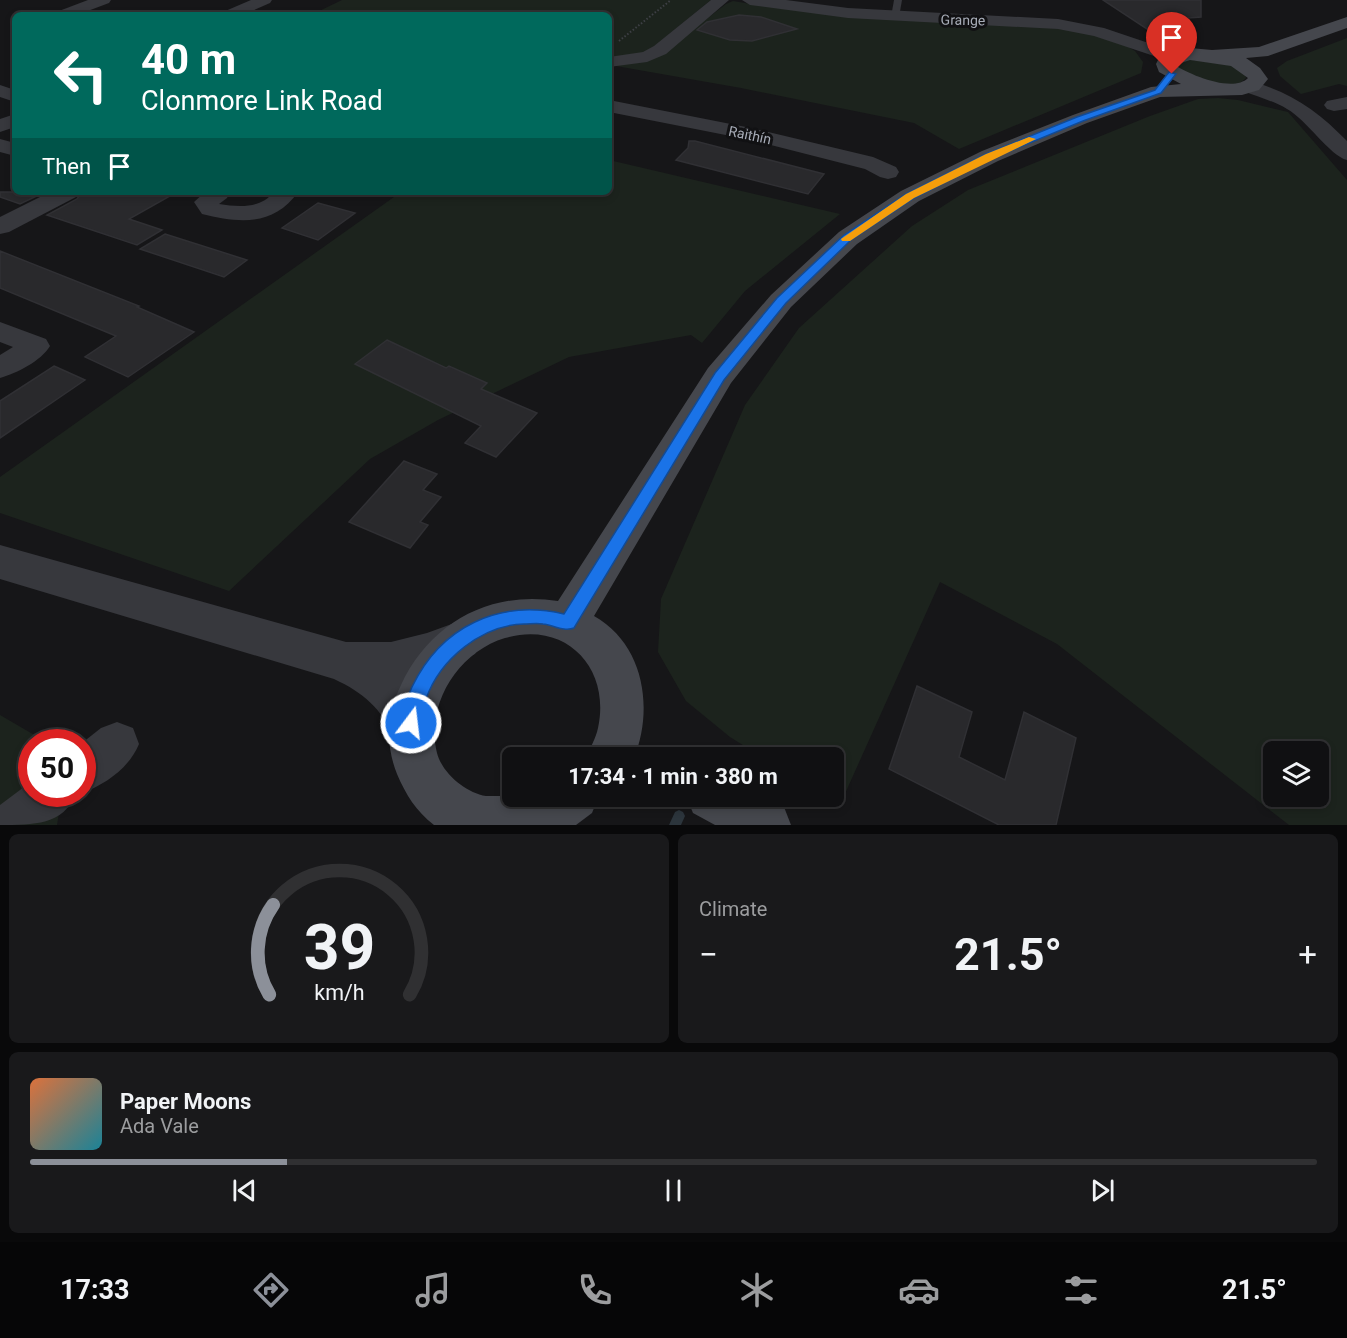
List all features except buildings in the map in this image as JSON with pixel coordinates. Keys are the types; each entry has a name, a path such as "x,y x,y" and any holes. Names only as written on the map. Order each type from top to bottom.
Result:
{"main road":[{"path":"1167,74 1219,89 1253,69 1347,22"},
{"path":"568,622 719,376 782,301 848,238 910,196 990,156 1080,119 1202,54 1228,59 1253,69"},
{"path":"558,807 538,817 505,823 436,815 412,754 411,723 416,699 426,677 441,657 460,640 486,625 514,617 542,616 568,622 593,637 611,660 622,688 622,720 617,747"},
{"path":"731,807 766,825"}],"street":[{"path":"74,12 103,0"},
{"path":"236,12 264,0"},
{"path":"612,62 647,57 660,50 721,0"},
{"name":"Grange","path":"750,0 848,13 896,8 1058,24 1098,32 1167,74"},
{"path":"1253,69 1322,127 1347,154"},
{"name":"Raithín","path":"612,107 752,134 873,164 888,172"},
{"path":"0,227 62,195"},
{"path":"217,195 206,202 210,209 239,213 264,212 281,200 284,195"},
{"path":"0,331 36,346 0,368"},
{"path":"0,562 342,661 379,679 400,699 411,723"},
{"path":"342,661 391,662 428,653 460,640"},
{"path":"96,760 117,744"},
{"path":"12,825 36,807"}],"path":[{"path":"618,42 671,0"}],"shaded area":[{"path":"342,0 711,0 645,54 612,58 612,12 317,12"},
{"path":"733,1 757,5 1036,26 1083,32 1120,42 1135,51 1143,62 1141,73 959,149 914,123 741,88 616,66 660,55"},
{"path":"1347,38 1347,86 1339,84 1301,94 1280,76 1277,68 1287,61"},
{"path":"1185,59 1234,66 1245,74 1246,78 1231,85 1212,83 1178,69 1176,65"},
{"path":"1218,98 1238,100 1288,112 1347,180 1347,825 1289,825 1266,807 1329,807 1329,741 1263,741 1263,805 1057,644 940,582 844,796 844,747 746,747 730,737 686,701 658,652 661,599 745,405 799,328 912,226 968,190 1150,116 1198,99"},
{"path":"612,161 840,214 745,291 702,343 691,335 569,357 438,420 370,459 229,591 0,513 0,477 397,195 612,195"},
{"path":"0,715 24,729 18,729 18,807 60,807 57,825 0,825"}],"waterway":[{"path":"675,825 679,816"}],"slow traffic":[{"path":"846,239 910,196 990,156 1032,139"}],"route":[{"path":"411,723 416,699 426,677 441,657 460,640 486,625 514,617 542,616 568,622 719,376 782,301 848,238 910,196 990,156 1080,119 1158,92 1172,74"}]}
